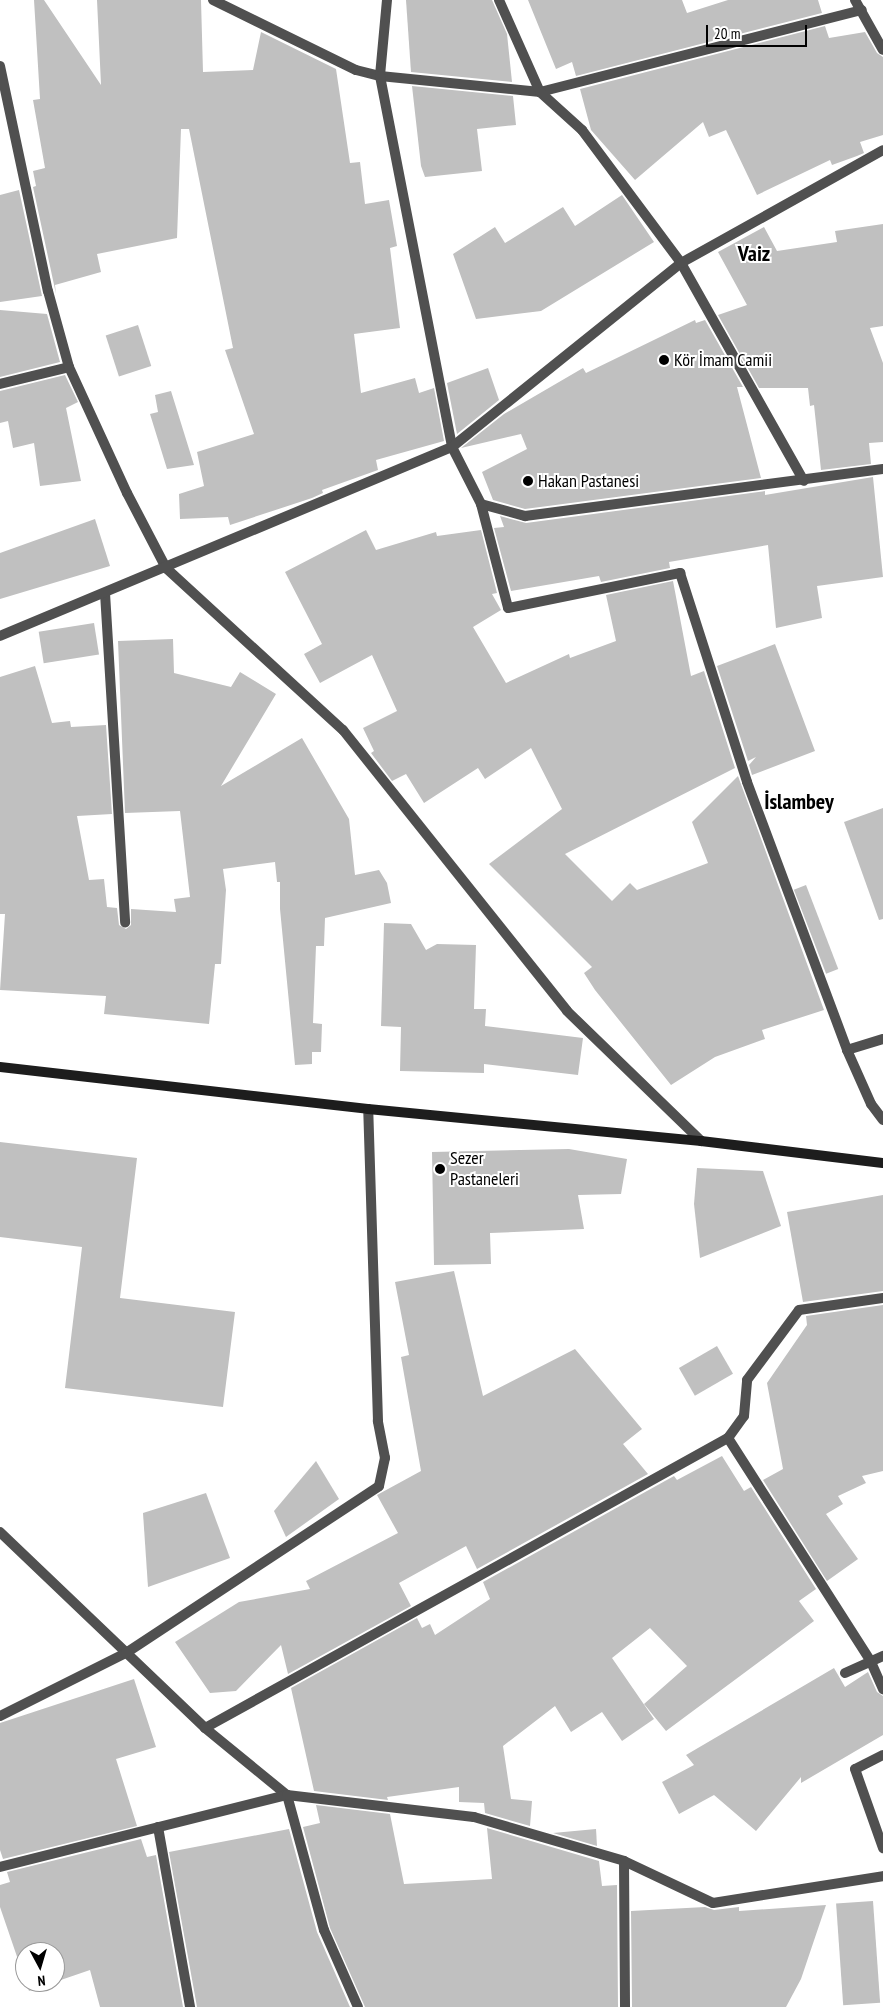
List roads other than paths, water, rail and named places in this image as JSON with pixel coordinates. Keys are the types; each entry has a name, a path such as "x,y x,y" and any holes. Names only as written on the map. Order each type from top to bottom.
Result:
{"main road":[{"path":"0,1067 368,1109 701,1141 883,1163"}],"street":[{"path":"213,0 356,70 380,76 540,92 862,10"},
{"path":"387,0 380,76 452,447 481,504 508,608 680,573 747,782 847,1050 871,1104 883,1120"},
{"path":"499,0 540,92 582,130 681,263 804,481"},
{"path":"855,0 883,50"},
{"path":"0,66 48,291 69,367 127,493 166,568 343,730 567,1011 701,1141"},
{"path":"0,636 452,447 681,263 883,150"},
{"path":"0,384 69,367"},
{"path":"481,504 525,516 804,481 883,469"},
{"path":"105,593 125,922"},
{"path":"847,1050 883,1039"},
{"path":"0,1716 126,1653 379,1486 385,1458 378,1421 368,1109"},
{"path":"205,1728 728,1438 744,1416 747,1380 799,1310 883,1298"},
{"path":"728,1438 871,1662 883,1688"},
{"path":"0,1532 205,1728 287,1795 324,1930 358,2007"},
{"path":"844,1673 883,1656"},
{"path":"883,1755 855,1769 883,1848"},
{"path":"0,1867 287,1795 474,1817 624,1861 713,1904 883,1876"},
{"path":"158,1827 190,2007"},
{"path":"624,1861 625,2007"}],"place":[{"name":"Kör İmam Camii","path":"664,360"},
{"name":"Hakan Pastanesi","path":"528,481"},
{"name":"Sezer Pastaneleri","path":"440,1169"}],"district":[{"name":"Vaiz","path":"754,254"},
{"name":"İslambey","path":"799,802"}]}
